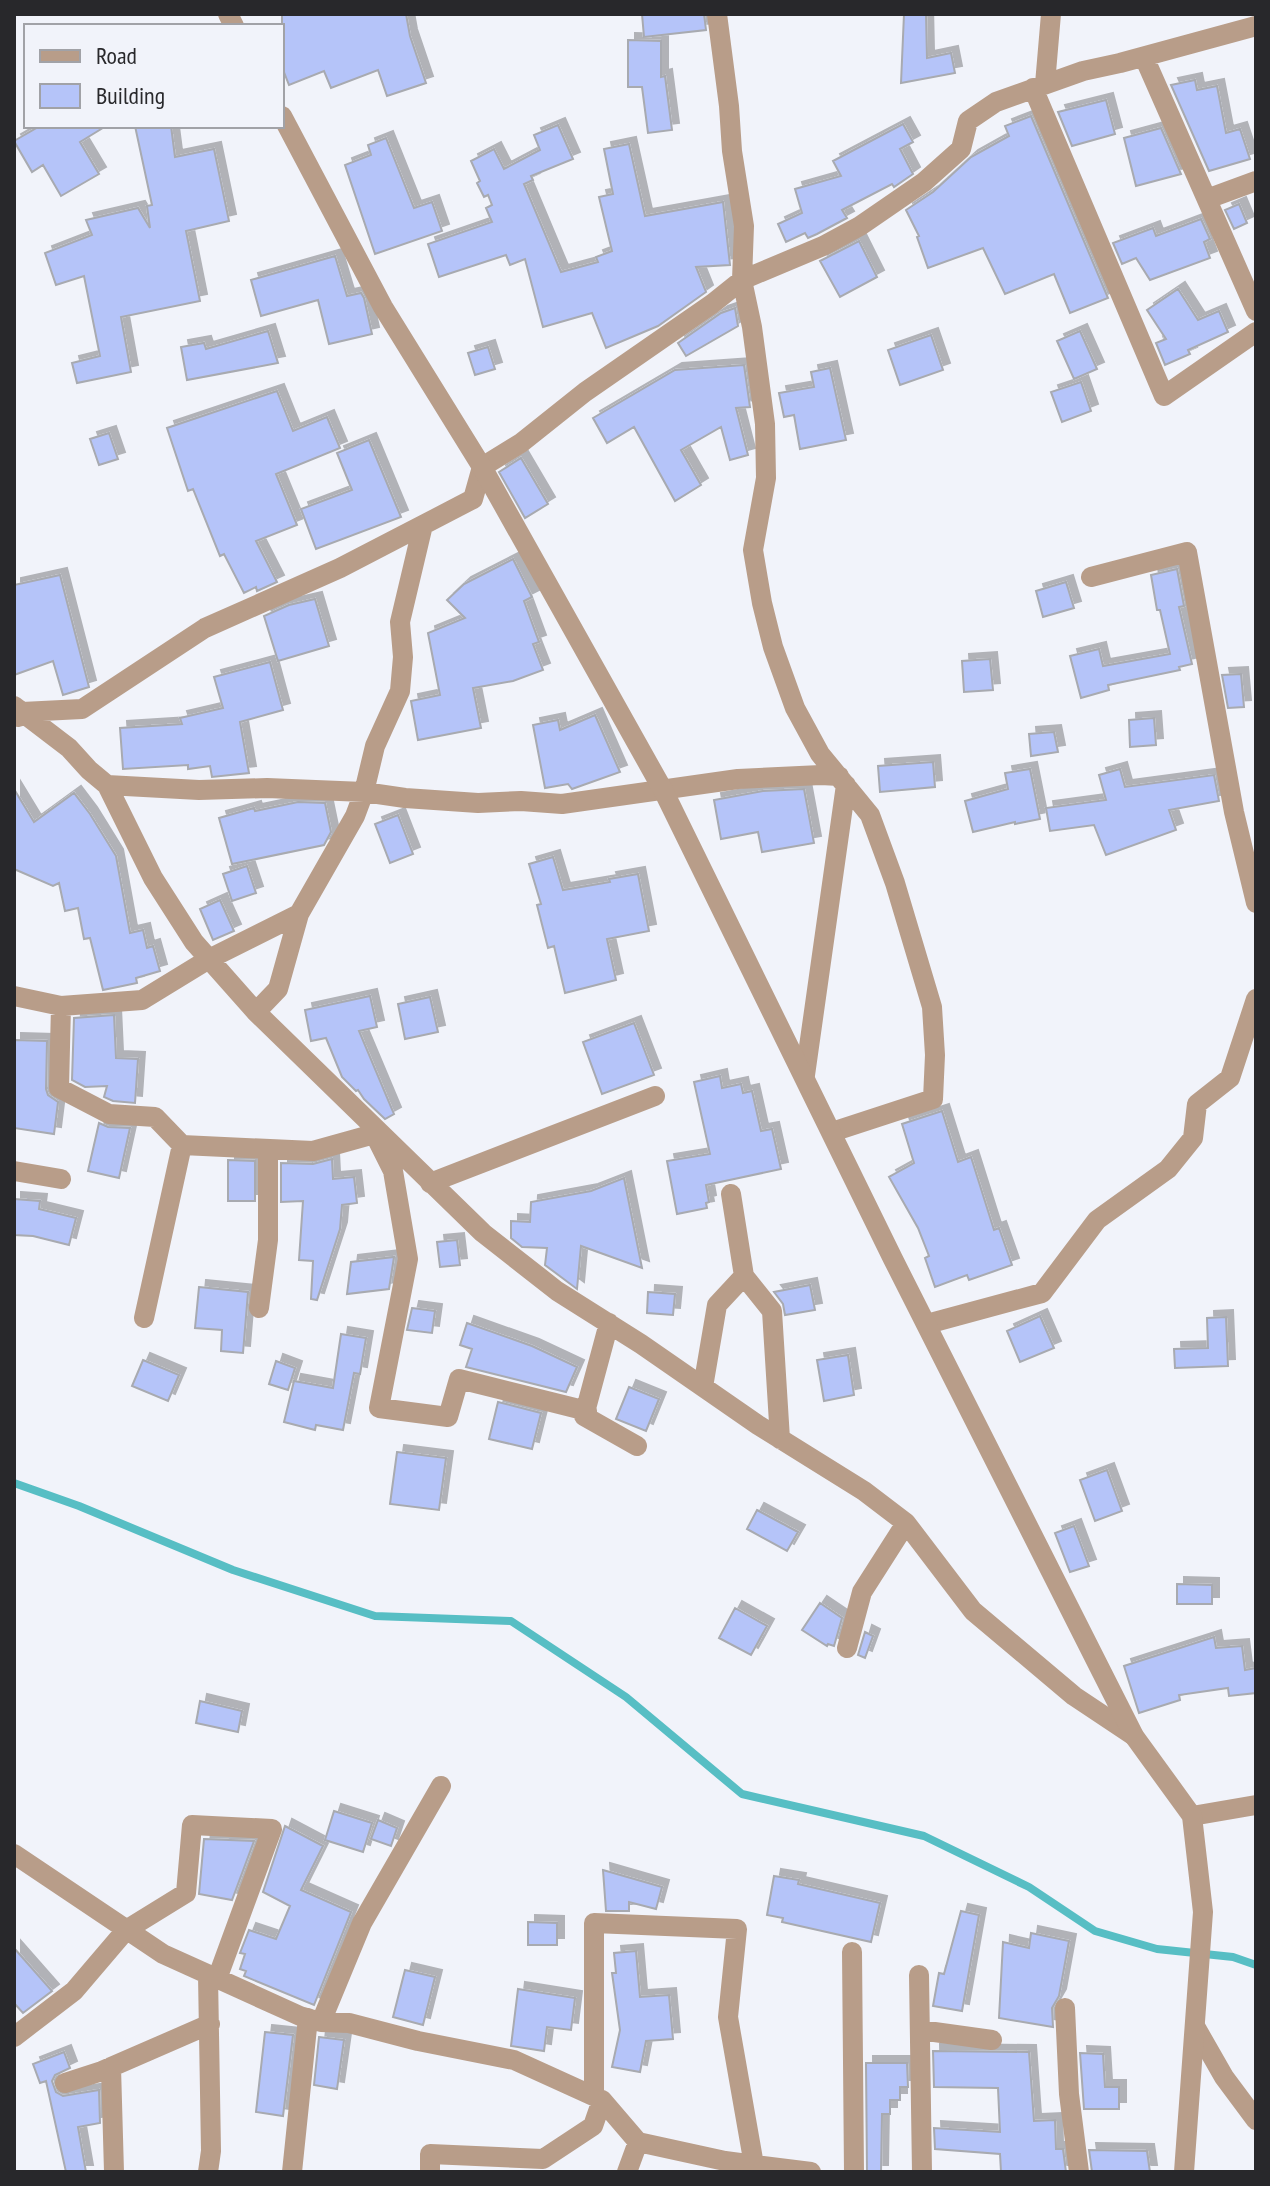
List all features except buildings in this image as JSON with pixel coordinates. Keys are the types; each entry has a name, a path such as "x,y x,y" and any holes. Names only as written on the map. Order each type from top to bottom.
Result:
{"street":[{"path":"717,14 732,151 744,226 742,280 752,327 765,424 766,478 753,550 762,603 773,647 795,708 820,754 870,815 917,952 932,1007 933,1099 832,1132"},
{"path":"1051,14 1039,86 1164,396 1256,332"},
{"path":"17,714 82,709 205,628 340,568 473,499 482,467 521,443 585,392 742,280 823,246 860,226 924,182 961,149 968,121 996,102 1083,71 1256,27"},
{"path":"1144,57 1256,311"},
{"path":"284,120 383,307 482,467 663,790 893,1259 1134,1736 1192,1816 1203,1912 1184,2172"},
{"path":"1207,199 1256,181"},
{"path":"256,1012 278,989 299,914 355,816 375,746 400,691 403,657 400,622 423,525"},
{"path":"1091,577 1187,552 1234,812 1256,903"},
{"path":"17,714 69,748 107,785 153,878 194,942 256,1012 371,1129 483,1233 557,1291 864,1491 906,1523 973,1611 1074,1696 1134,1736"},
{"path":"107,785 199,790 267,788 364,792 478,803 521,801 562,804 738,779 821,775 842,781"},
{"path":"805,1075 842,781"},
{"path":"14,996 61,1006 142,1000 209,959 299,914"},
{"path":"927,1324 1042,1293 1097,1220 1168,1169 1193,1138 1197,1104 1230,1078 1256,999"},
{"path":"61,1006 59,1088 109,1114 155,1117 182,1145 313,1151 371,1129"},
{"path":"430,1183 655,1096"},
{"path":"371,1129 393,1171 408,1259 379,1408 448,1417 459,1379 587,1411"},
{"path":"144,1318 182,1145"},
{"path":"259,1308 268,1240 268,1149"},
{"path":"14,1171 61,1179"},
{"path":"731,1194 744,1276 772,1311 780,1439"},
{"path":"703,1387 717,1305 744,1276"},
{"path":"609,1323 584,1416 637,1446"},
{"path":"847,1648 862,1592 906,1523"},
{"path":"292,2172 315,2020 362,1923 441,1786"},
{"path":"1192,1816 1256,1805"},
{"path":"14,2037 74,1991 126,1930 186,1893 192,1825 272,1829 212,1977 211,2151 208,2172"},
{"path":"16,1858 163,1954 315,2020 349,2023 418,2041 514,2060 598,2098 638,2142 725,2161 811,2172"},
{"path":"430,2172 430,2154 543,2159 593,2126 598,2098 594,1923 737,1929 728,2017 754,2165"},
{"path":"852,1952 854,2172"},
{"path":"919,1975 922,2172"},
{"path":"1065,2008 1069,2094 1079,2172"},
{"path":"65,2083 111,2067 210,2024"},
{"path":"1196,2028 1224,2077 1256,2120"},
{"path":"920,2030 992,2040"},
{"path":"111,2067 114,2172"},
{"path":"627,2172 638,2142"}],"waterway":[{"path":"14,1483 79,1506 233,1570 375,1616 511,1621 626,1697 742,1794 924,1836 1029,1887 1095,1931 1157,1949 1233,1957 1256,1965"}]}
